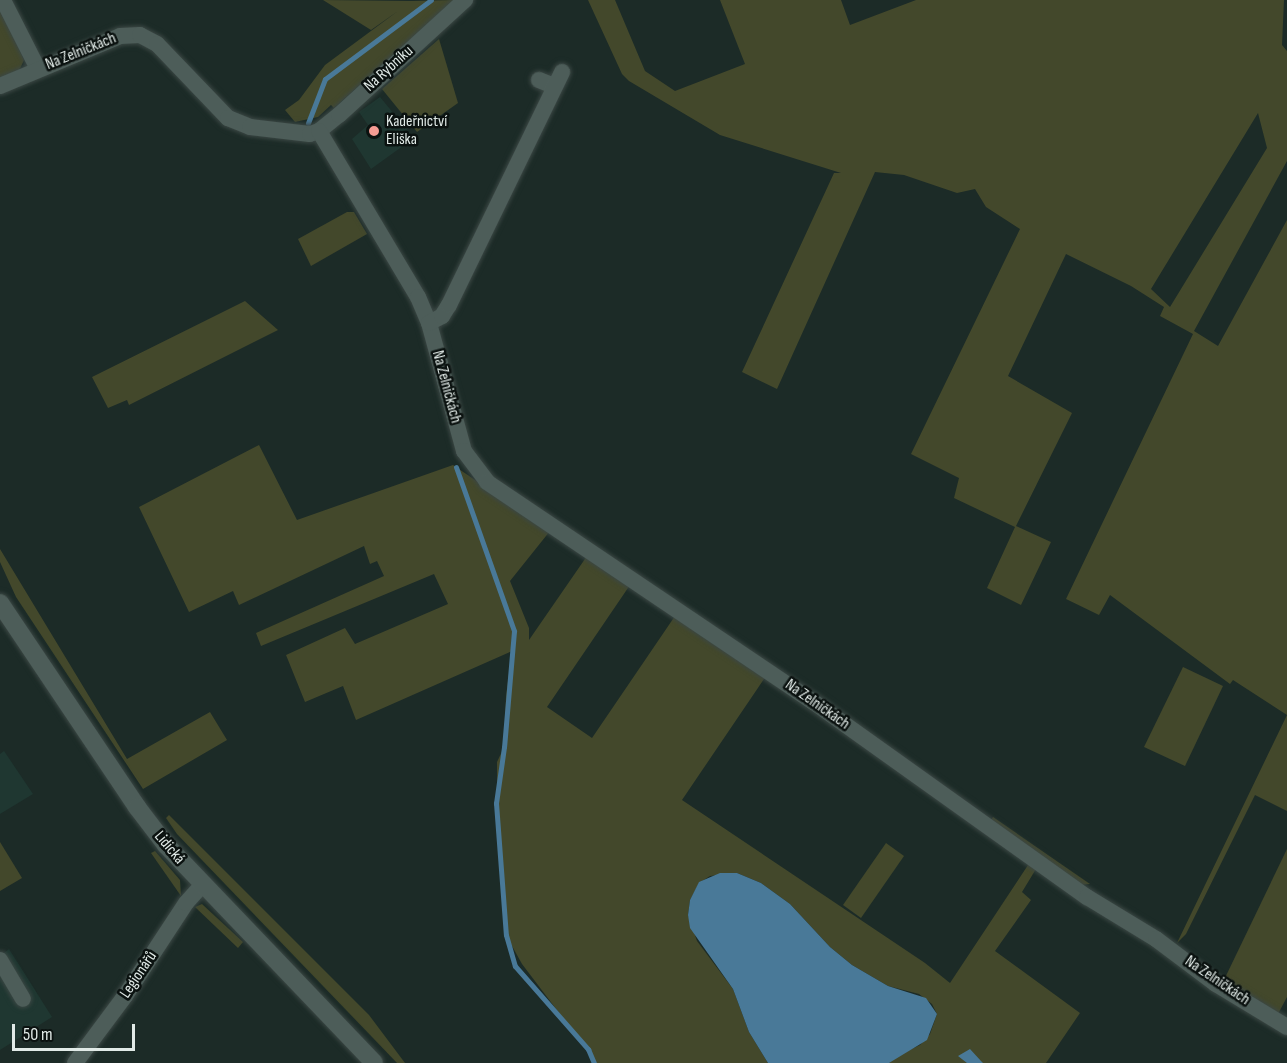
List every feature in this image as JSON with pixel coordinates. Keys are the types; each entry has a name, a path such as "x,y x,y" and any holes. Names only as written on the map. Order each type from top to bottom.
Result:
{"main road":[{"name":"Lidická","path":"0,603 137,807 202,885 374,1063"}],"street":[{"path":"3,0 38,69"},
{"name":"Na Rybníku","path":"308,133 465,0"},
{"name":"Na Zelničkách","path":"0,86 120,36 140,35 157,44 228,118 250,127 308,133 361,206 404,272 429,323 464,451 487,482 812,702 1087,897 1156,939 1216,984 1287,1027"},
{"path":"429,323 442,316 450,305 552,79"},
{"name":"Legionářů","path":"75,1063 126,996 186,903 202,885"},
{"path":"0,960 23,999"}],"shaded area":[{"path":"323,0 454,0 334,108 331,105 318,117 295,122 285,110 299,100 325,65 398,11 371,30"},
{"path":"588,0 615,0 645,71 675,91 745,64 720,0 841,0 850,25 916,0 1284,0 1282,45 1287,51 1287,161 1194,331 1218,346 1287,220 1287,715 1233,680 1230,684 1110,595 1099,615 1066,599 1193,334 1160,316 1164,307 1131,286 1066,254 1008,376 1072,413 1016,526 1051,542 1021,605 987,588 1015,527 954,498 959,478 911,454 1020,229 986,207 975,189 957,193 904,175 875,172 777,389 742,372 834,173 841,173 720,135 629,81 622,74","holes":["1258,113 1267,148 1170,307 1151,289"]},
{"path":"0,7 24,60 18,73 0,82"},
{"path":"439,39 458,103 417,132 382,89"},
{"path":"380,97 414,138 371,169 352,139 368,125 359,112"},
{"path":"347,212 354,212 367,234 311,266 298,239"},
{"path":"245,301 278,330 129,405 127,400 108,408 92,377"},
{"path":"259,445 297,520 453,465 550,531 510,581 529,628 529,640 587,556 630,585 547,707 592,738 675,616 766,676 682,800 925,963 950,983 1030,862 1036,869 1022,892 1031,900 995,951 1080,1013 1046,1063 889,1063 899,1055 920,1045 930,1034 937,1014 932,1004 919,994 888,986 852,965 830,947 790,904 761,883 737,873 710,876 699,883 690,900 688,915 697,941 733,989 749,1032 768,1063 594,1063 588,1051 522,964 506,935 497,803 497,762 504,747 506,696 512,651 356,720 343,686 305,702 286,655 345,628 355,644 448,604 434,574 261,646 256,633 384,576 377,561 370,564 364,546 239,605 233,591 189,612 139,507"},
{"path":"0,549 127,759 210,712 227,740 143,789 16,597 0,562"},
{"path":"1183,667 1223,686 1185,766 1144,747"},
{"path":"1287,715 1287,811 1255,795 1186,934 1177,943"},
{"path":"4,751 33,794 0,814 0,754"},
{"path":"169,815 369,1015 405,1063 397,1063 177,834 166,818"},
{"path":"993,817 1090,884 1079,885 991,820"},
{"path":"0,842 22,878 0,891"},
{"path":"886,843 904,856 861,918 843,905"},
{"path":"1287,849 1287,997 1278,1014 1223,982"},
{"path":"155,851 180,880 181,896 151,853"},
{"path":"202,904 243,942 238,948 195,907"},
{"path":"9,949 52,1017 0,1050 0,956"}],"water":[{"path":"720,873 737,873 761,883 790,904 830,947 852,965 888,986 926,998 937,1014 927,1040 889,1063 768,1063 749,1032 733,989 690,928 688,915 690,900 699,882"},
{"path":"970,1049 983,1063 967,1063 958,1056"}],"waterway":[{"path":"308,123 325,79 431,0"},
{"path":"456,467 514,631 504,747 496,803 506,935 515,966 588,1049 594,1063"}],"place":[{"name":"Kadeřnictví Eliška","path":"374,131"}]}
